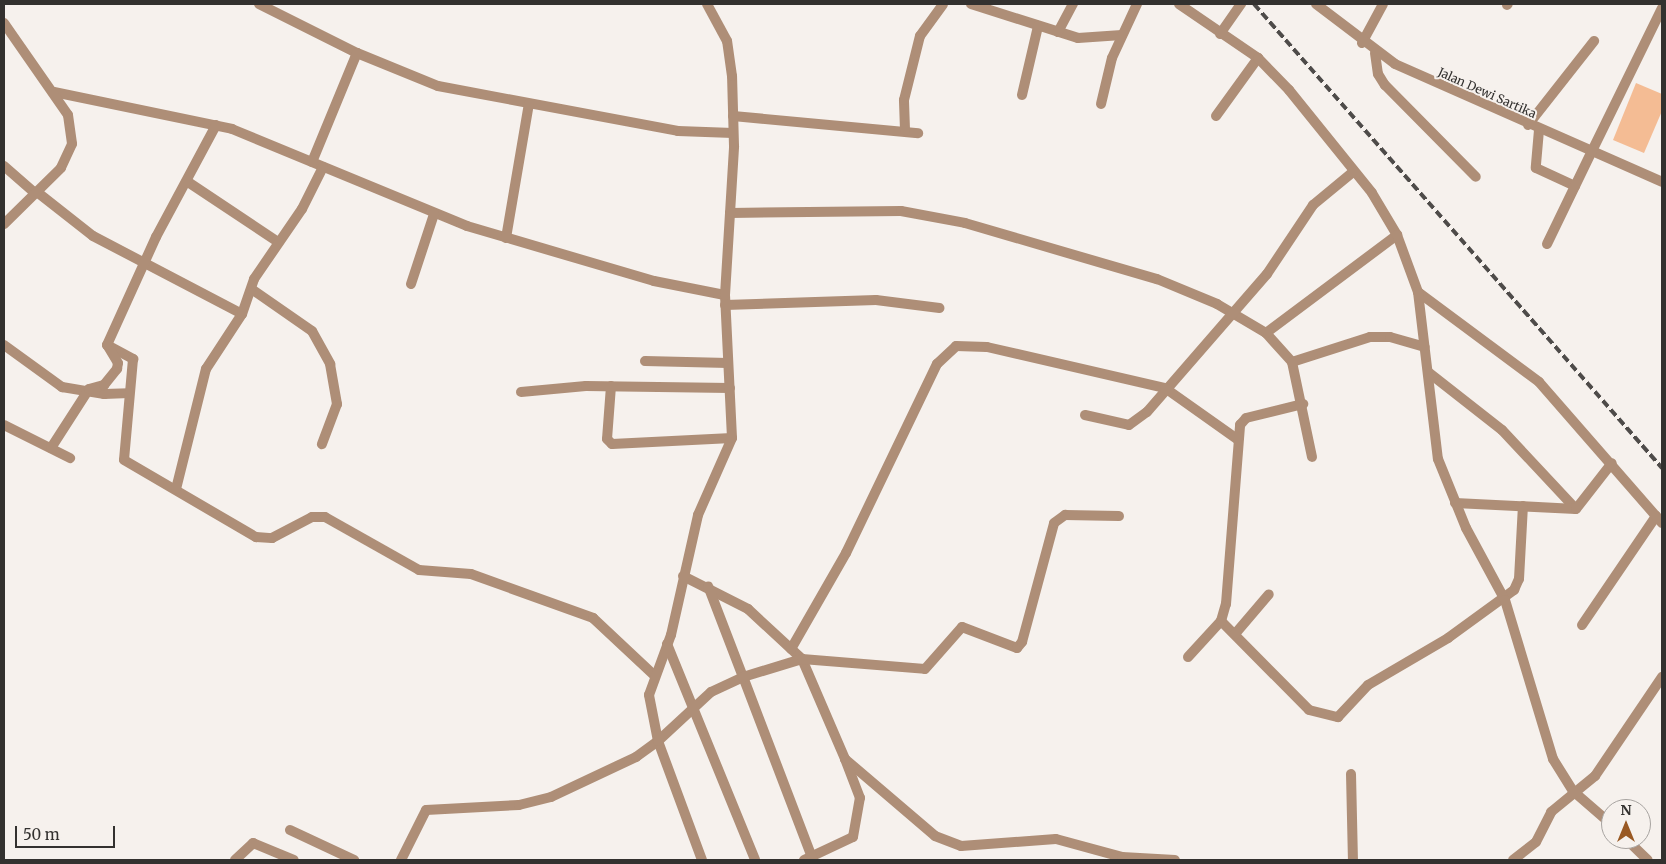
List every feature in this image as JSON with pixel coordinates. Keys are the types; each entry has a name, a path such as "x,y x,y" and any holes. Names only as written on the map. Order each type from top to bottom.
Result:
{"street":[{"path":"259,4 357,53 438,86 678,131 733,133"},
{"path":"702,860 658,741 648,702 667,644 698,515 732,438 725,300 733,116 727,41 707,4"},
{"path":"905,130 904,100 920,36 944,4"},
{"path":"971,4 1004,11 1038,26 1058,32 1096,39 1122,35"},
{"path":"1058,32 1073,4"},
{"path":"1101,104 1122,35 1137,4"},
{"path":"1179,4 1220,34 1258,58 1372,193 1397,236 1418,292 1436,449 1455,504 1504,600 1542,731 1573,791 1601,815"},
{"path":"1220,34 1241,4"},
{"name":"Jalan Dewi Sartika","path":"1316,4 1375,52 1539,130 1662,182"},
{"path":"1362,43 1383,4"},
{"path":"1547,244 1662,8"},
{"path":"4,23 54,92 68,115 72,144 61,168 6,218"},
{"path":"1022,95 1038,26"},
{"path":"1528,125 1594,41"},
{"path":"1375,52 1378,74 1385,85 1476,177"},
{"path":"312,162 357,53"},
{"path":"1216,116 1258,58"},
{"path":"54,92 216,125 312,162 434,214 506,238 725,300 876,300 939,308"},
{"path":"506,238 529,104"},
{"path":"733,116 905,130 918,133"},
{"path":"108,345 143,262 188,182 216,125"},
{"path":"1539,130 1536,168 1576,186"},
{"path":"4,166 93,236 242,314"},
{"path":"176,489 200,384 242,314 253,290 254,279 323,167"},
{"path":"1085,415 1135,423 1165,388 1235,315 1312,205 1353,172"},
{"path":"188,182 278,242"},
{"path":"730,213 901,211 965,223 1129,268 1235,315 1266,333 1292,362 1303,404 1312,457"},
{"path":"411,284 434,214"},
{"path":"1266,333 1397,236"},
{"path":"253,290 312,331 330,364 336,404 322,444"},
{"path":"1418,292 1539,382 1612,463 1659,519 1582,625"},
{"path":"1292,362 1370,337 1390,337 1425,347"},
{"path":"791,649 846,553 946,352 973,344 1165,388 1236,440"},
{"path":"4,345 62,387 88,389 104,394 129,393"},
{"path":"51,448 88,389 104,385 117,369 118,362 108,345"},
{"path":"108,345 133,357 124,460 256,537 272,538 312,517 325,517 419,570 466,572 593,618 655,676"},
{"path":"645,361 728,363"},
{"path":"1428,372 1502,430 1576,509"},
{"path":"521,392 611,386 730,388"},
{"path":"611,386 606,439 612,444 732,438"},
{"path":"1188,657 1221,621 1228,587 1236,440 1246,418 1303,404"},
{"path":"4,425 70,458"},
{"path":"1576,509 1612,463"},
{"path":"1455,504 1576,509"},
{"path":"1221,621 1309,710 1333,719 1368,685 1504,600 1519,579 1523,506"},
{"path":"401,860 426,810 544,800 608,772 658,741 694,707 721,686 743,677 802,659 925,669 962,627 1017,648 1022,642 1054,523 1065,515 1118,516"},
{"path":"683,576 708,586 748,609 802,659 860,798 856,829 847,843 809,859 708,586"},
{"path":"1235,634 1269,594"},
{"path":"667,644 755,860"},
{"path":"1514,860 1527,853 1551,812 1573,791 1596,776 1662,677"},
{"path":"845,759 945,841 961,846 1056,839 1122,857 1175,860"},
{"path":"1351,774 1353,860"},
{"path":"290,830 354,860"},
{"path":"235,860 253,843 294,860"},
{"path":"1636,849 1648,860"}],"shaded area":[{"path":"1636,83 1662,94 1662,111 1644,153 1613,140"}],"railway":[{"path":"1254,4 1662,468"}]}
